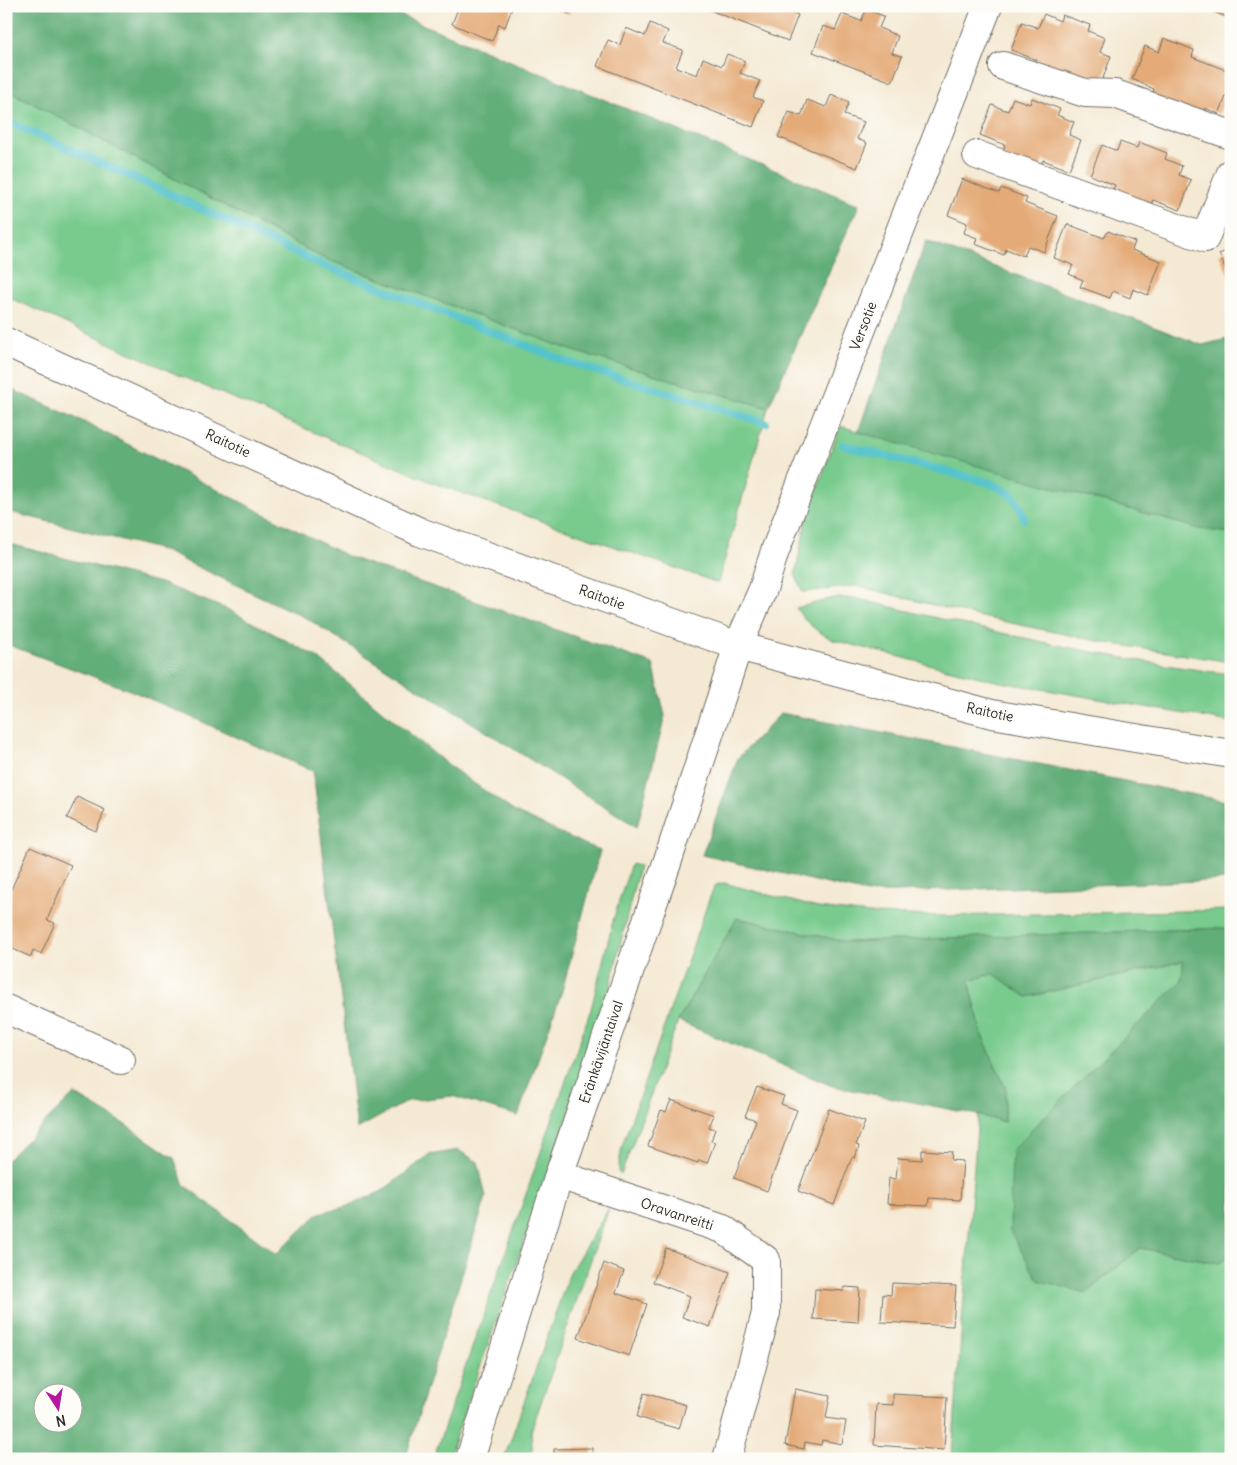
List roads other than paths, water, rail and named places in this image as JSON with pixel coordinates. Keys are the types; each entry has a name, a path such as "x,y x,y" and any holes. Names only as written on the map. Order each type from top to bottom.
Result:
{"street":[{"name":"Versotie","path":"738,646 763,589 775,551 988,6"},
{"path":"1003,66 1085,94 1115,94 1231,135"},
{"path":"977,155 1205,238 1231,173"},
{"name":"Raitotie","path":"6,342 420,532 738,646 992,714 1231,754"},
{"name":"Eränkävijäntaival","path":"470,1459 559,1175 668,860 738,646"},
{"path":"6,1009 121,1060"},
{"name":"Oravanreitti","path":"559,1175 723,1229 766,1260 766,1313 727,1459"}],"waterway":[{"path":"6,121 148,184 320,264 565,361 766,423"},
{"path":"843,445 988,482 1015,499 1019,504 1024,519"}]}
